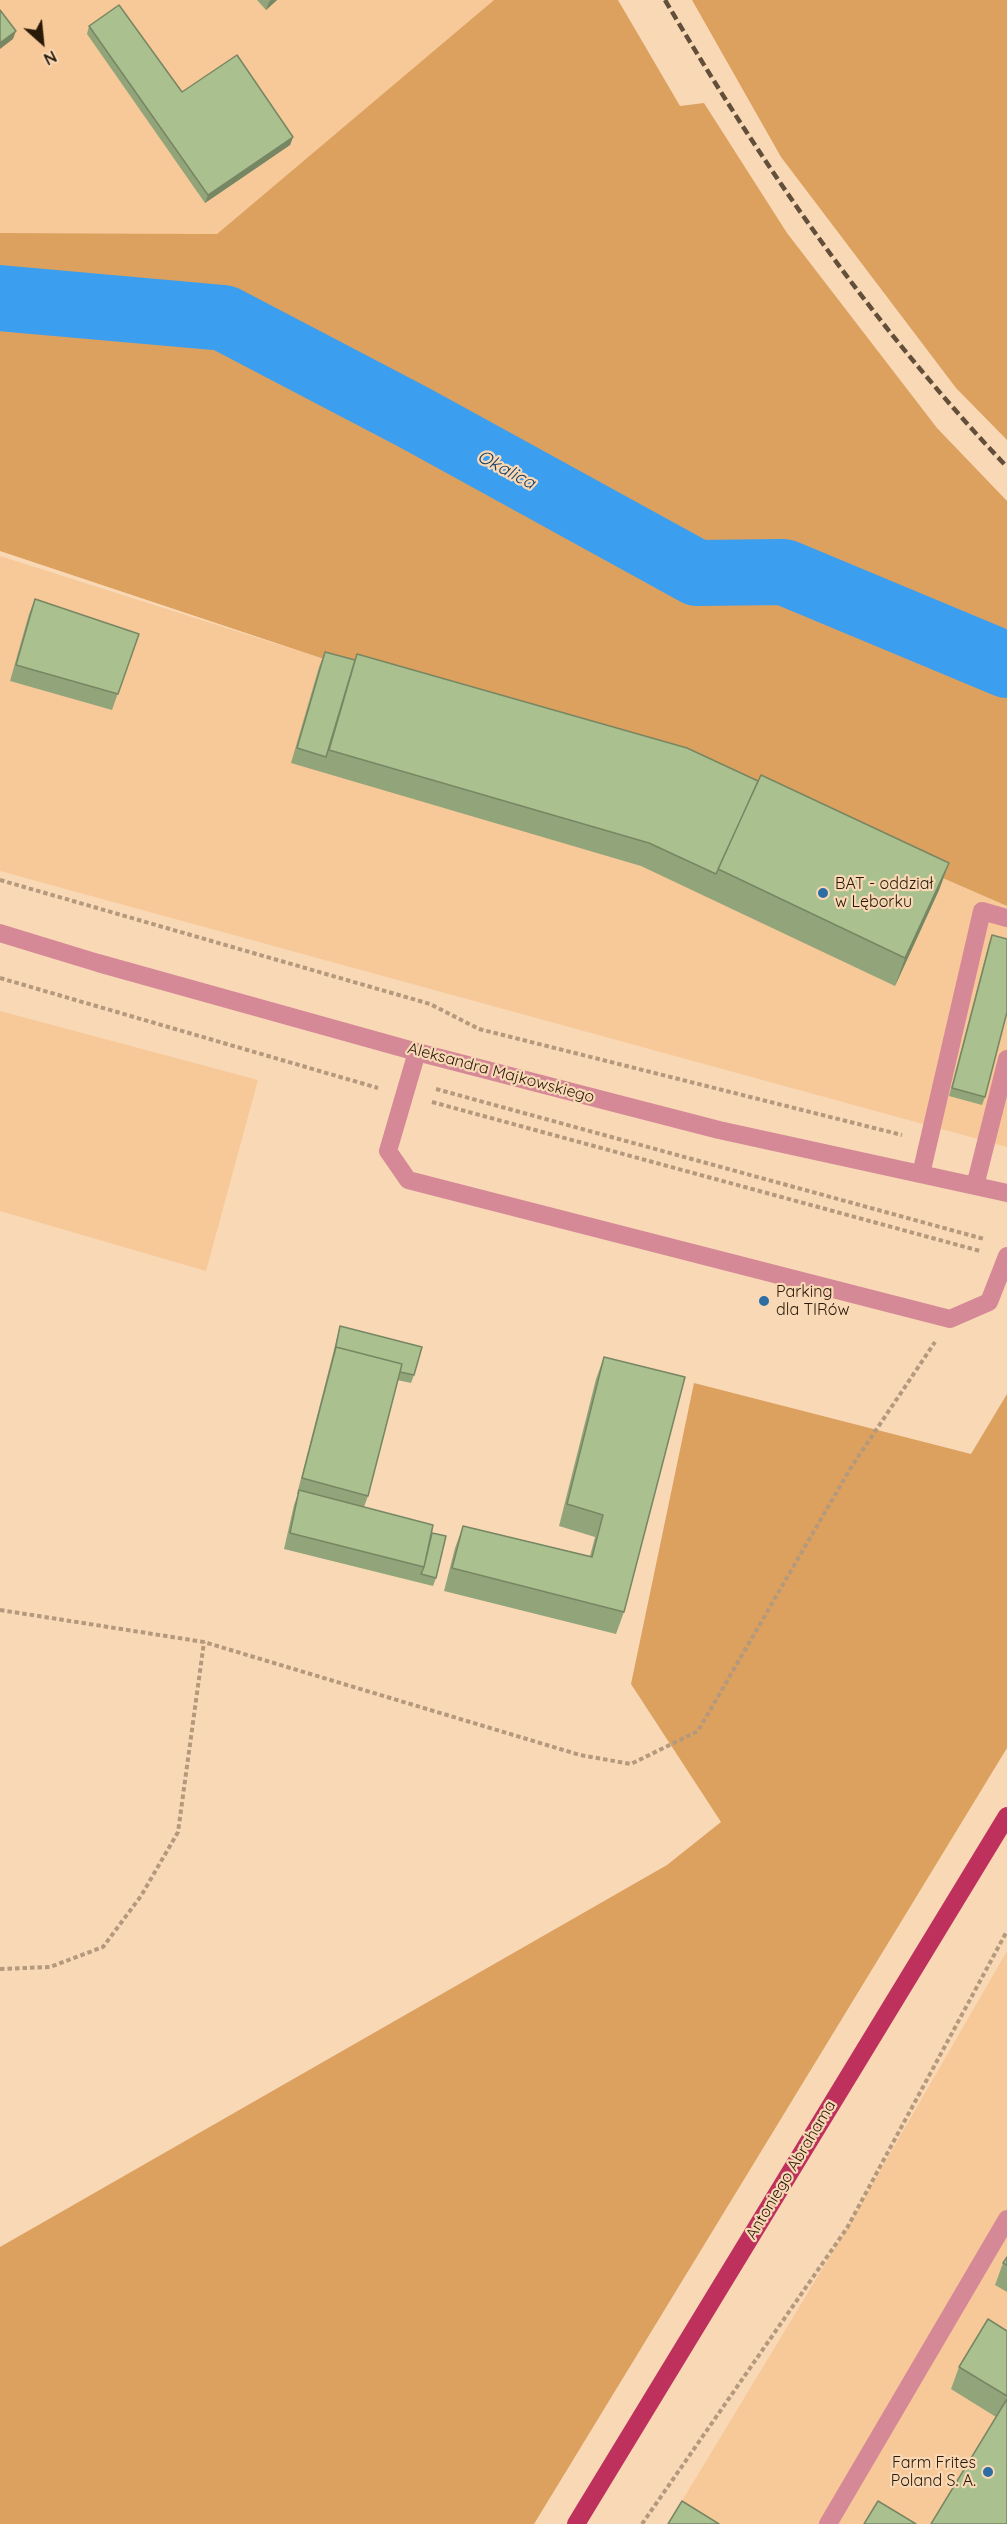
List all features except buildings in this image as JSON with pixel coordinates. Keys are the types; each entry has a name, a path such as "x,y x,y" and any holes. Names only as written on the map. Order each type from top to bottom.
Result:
{"main road":[{"name":"Antoniego Abrahama","path":"576,2524 1007,1816"}],"street":[{"path":"921,1174 982,911 1007,918"},
{"name":"Aleksandra Majkowskiego","path":"0,933 98,963 417,1052 719,1130 1007,1193"},
{"path":"417,1052 388,1151 408,1180 950,1319 989,1302 1007,1257"},
{"path":"975,1186 1007,1059"},
{"path":"828,2524 1007,2219"}],"path":[{"path":"0,880 430,1004 479,1029 929,1142"},
{"path":"0,978 404,1095 1007,1257"},
{"path":"0,1610 204,1642 580,1755 631,1764 698,1731 850,1469 950,1319"},
{"path":"0,1969 50,1967 103,1947 141,1896 178,1832 204,1642"},
{"path":"642,2524 847,2228 1007,1931"}],"shaded area":[{"path":"0,0 494,0 217,234 0,233"},
{"path":"494,0 618,0 680,106 704,103 787,233 937,428 1007,501 1007,906 683,765 321,658 0,551 0,233 217,234"},
{"path":"692,0 1007,0 1007,440 956,388 781,157"},
{"path":"0,556 321,658 683,765 1007,906 1007,1147 0,871"},
{"path":"0,1011 258,1080 206,1271 0,1211"},
{"path":"694,1383 971,1454 1007,1394 1007,1748 534,2524 0,2524 0,2247 667,1865 721,1822 631,1684"},
{"path":"1007,1951 1007,2524 668,2524 847,2228"}],"waterway":[{"name":"Okalica","path":"0,298 224,318 415,418 697,573 784,572 1007,665"}],"railway":[{"path":"665,0 742,125 823,244 911,358 1007,467"}],"place":[{"name":"BAT - oddział w Lęborku","path":"823,893"},
{"name":"Parking dla TIRów","path":"764,1301"},
{"name":"Farm Frites Poland S. A.","path":"988,2472"}]}
